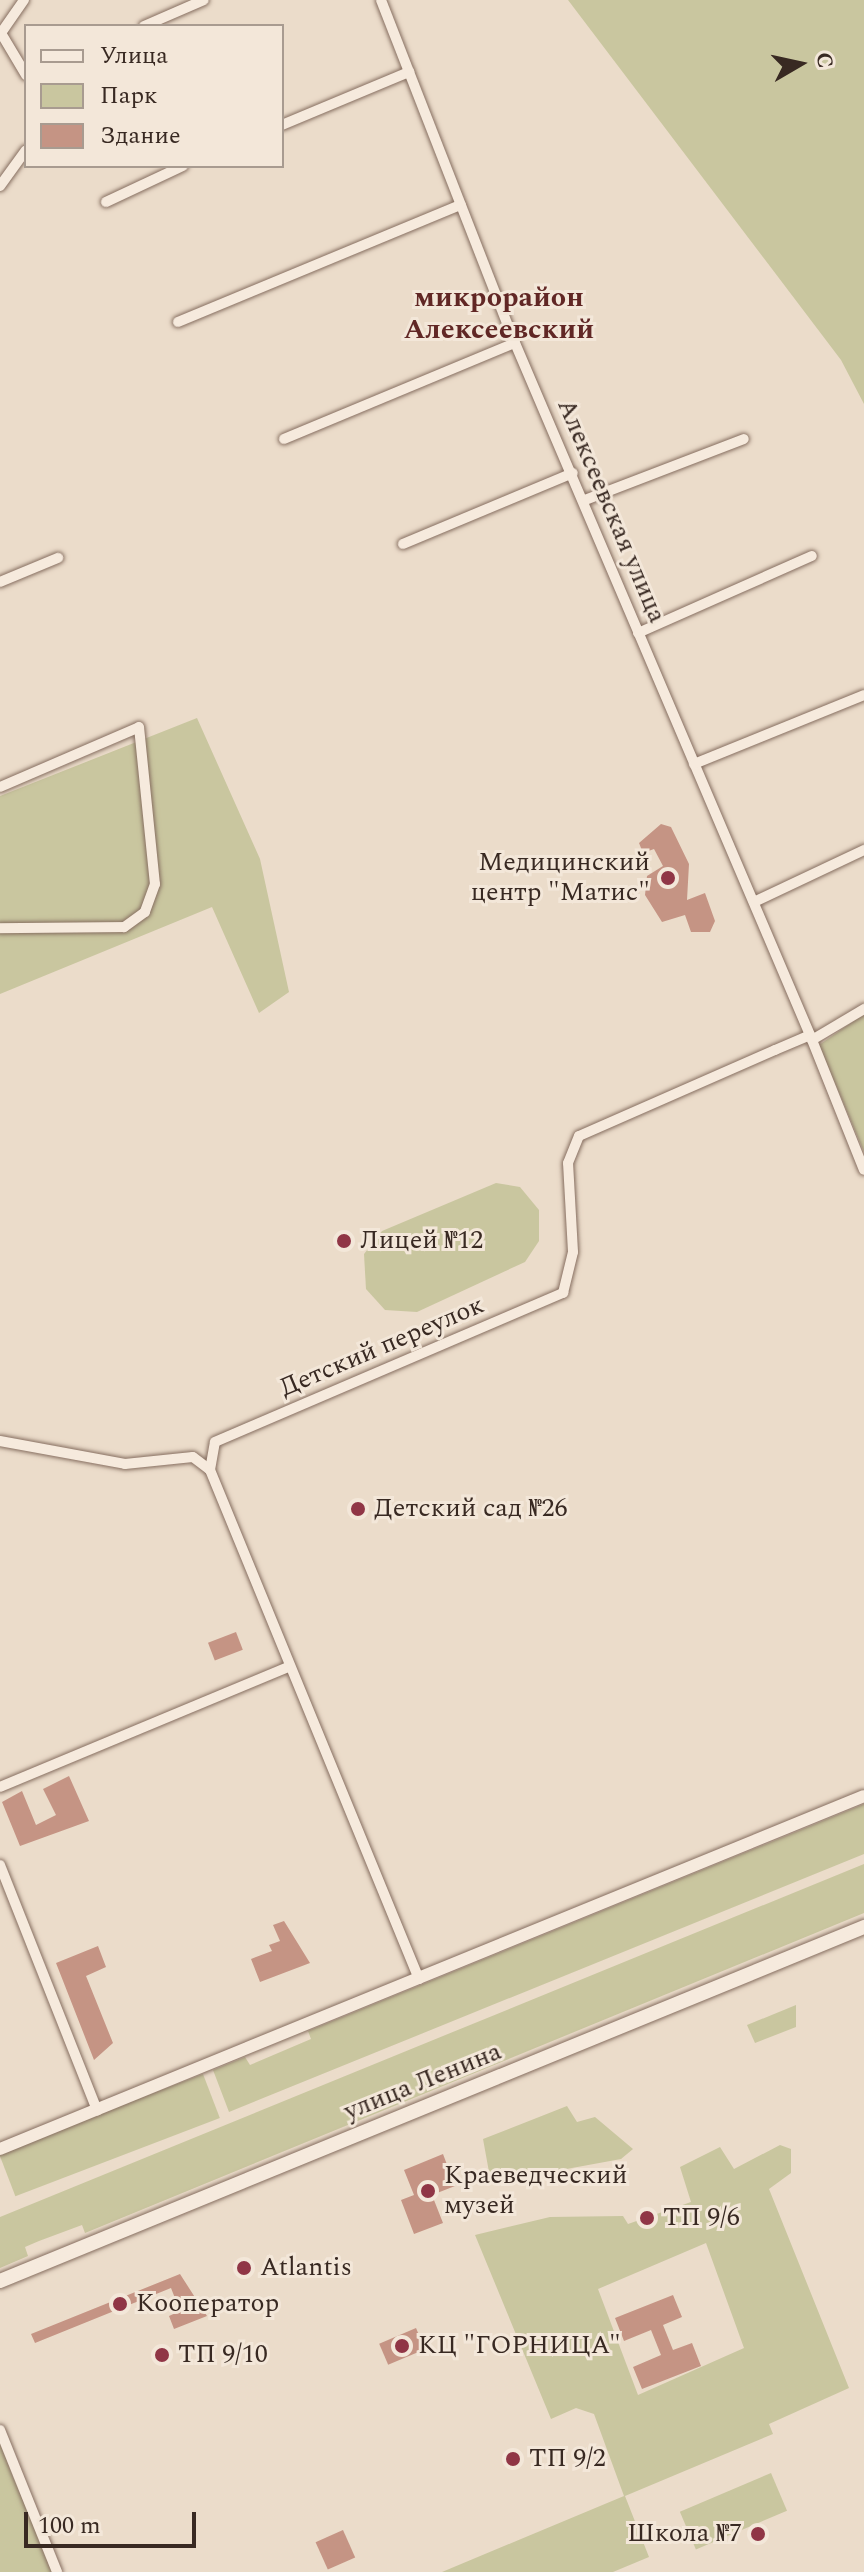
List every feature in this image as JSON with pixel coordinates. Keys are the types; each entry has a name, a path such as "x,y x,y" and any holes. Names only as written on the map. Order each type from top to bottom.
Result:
{"main road":[{"name":"улица Ленина","path":"0,2281 864,1927"}],"street":[{"path":"24,0 1,33 24,72"},
{"path":"149,24 204,0"},
{"name":"Алексеевская улица","path":"381,0 515,343 585,500 638,633 811,1038"},
{"path":"284,124 409,72"},
{"path":"0,186 24,153"},
{"path":"106,202 179,168"},
{"path":"178,322 461,205"},
{"path":"284,439 515,343"},
{"path":"585,500 744,439"},
{"path":"403,544 573,473"},
{"path":"638,633 812,556"},
{"path":"0,582 58,558"},
{"path":"694,764 864,695"},
{"path":"0,787 139,727 155,884 145,912 124,927 0,928"},
{"path":"754,902 864,850"},
{"path":"863,1165 811,1038 864,1009"},
{"name":"Детский переулок","path":"210,1470 215,1442 563,1293 573,1252 568,1163 579,1136 811,1038"},
{"path":"0,1441 125,1464 193,1457 210,1470 419,1979"},
{"path":"0,1787 290,1666"},
{"path":"0,2149 864,1796"},
{"path":"0,1865 97,2110"},
{"path":"0,2430 57,2572"}],"green space":[{"path":"568,0 864,0 864,404 841,360"},
{"path":"197,718 260,859 289,992 259,1013 212,907 0,994 0,796"},
{"path":"864,1014 864,1152 819,1045"},
{"path":"496,1183 520,1187 539,1210 539,1241 525,1262 417,1312 385,1310 366,1289 364,1254 382,1231"},
{"path":"864,1804 864,1854 229,2112 213,2070 245,2057 250,2065 311,2039 308,2031"},
{"path":"864,1864 864,1913 85,2233 82,2225 39,2241 25,2247 28,2256 0,2268 0,2217"},
{"path":"796,2005 796,2027 755,2043 747,2025"},
{"path":"203,2074 220,2118 15,2196 0,2152"},
{"path":"567,2106 577,2122 595,2117 633,2149 621,2159 491,2183 483,2139"},
{"path":"780,2145 791,2149 791,2173 769,2189 849,2388 769,2424 773,2434 625,2496 649,2557 613,2572 442,2572 624,2496 594,2414 576,2408 551,2419 475,2235 550,2217 623,2216 628,2224 691,2202 680,2167 720,2147 734,2169","holes":["706,2243 744,2348 638,2395 598,2289"]},
{"path":"0,2443 13,2477 54,2572 0,2572"},
{"path":"771,2473 787,2511 696,2549 680,2512"}],"building":[{"name":"Медицинский центр \"Матис\"","path":"661,824 671,827 689,864 687,900 705,893 715,921 710,932 691,932 685,915 662,922 645,895 647,876 663,866 654,849 643,853 639,843"},
{"path":"236,1632 243,1650 215,1660 208,1643"},
{"path":"69,1776 89,1821 20,1846 2,1802 22,1791 36,1825 56,1815 43,1789"},
{"path":"284,1921 310,1963 260,1982 251,1959 272,1951 269,1945 280,1941 273,1925"},
{"path":"98,1946 106,1967 86,1976 113,2043 94,2060 56,1963"},
{"name":"Краеведческий музей","path":"443,2154 455,2186 432,2195 443,2223 414,2234 401,2200 414,2195 404,2170"},
{"name":"Кооператор","path":"180,2274 207,2316 174,2329 169,2316 180,2311 171,2288 35,2343 31,2334"},
{"path":"673,2295 682,2317 663,2325 673,2350 692,2343 701,2366 642,2389 633,2367 661,2355 651,2330 624,2341 615,2318"},
{"name":"КЦ \"ГОРНИЦА\"","path":"416,2328 425,2349 388,2365 379,2344"},
{"path":"343,2530 355,2557 328,2570 316,2542"}],"place":[{"name":"Медицинский центр \"Матис\"","path":"668,878"},
{"name":"Лицей №12","path":"344,1241"},
{"name":"Детский сад №26","path":"358,1509"},
{"name":"Краеведческий музей","path":"428,2191"},
{"name":"ТП 9/6","path":"647,2218"},
{"name":"Atlantis","path":"244,2268"},
{"name":"Кооператор","path":"120,2304"},
{"name":"КЦ \"ГОРНИЦА\"","path":"402,2346"},
{"name":"ТП 9/10","path":"162,2355"},
{"name":"ТП 9/2","path":"513,2459"},
{"name":"Школа №7","path":"758,2534"}],"district":[{"name":"микрорайон Алексеевский","path":"499,314"}]}
